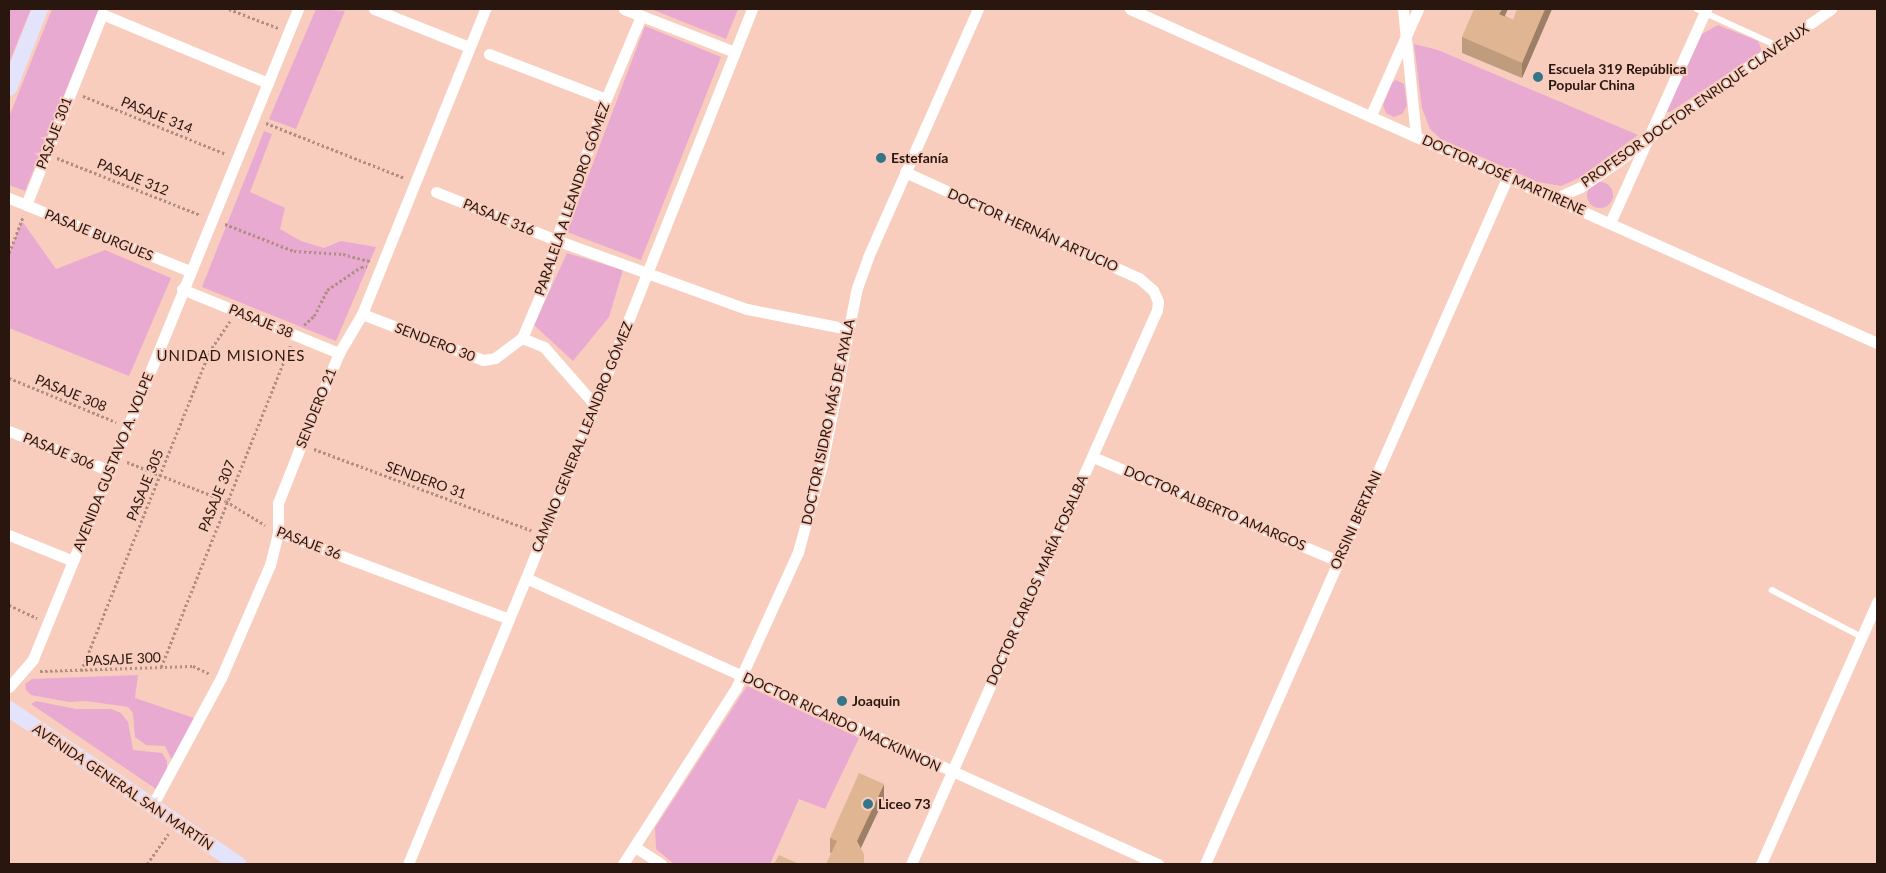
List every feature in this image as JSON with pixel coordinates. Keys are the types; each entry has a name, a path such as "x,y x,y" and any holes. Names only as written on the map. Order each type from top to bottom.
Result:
{"main road":[{"path":"9,88 40,9"},
{"name":"AVENIDA GENERAL SAN MARTÍN","path":"9,709 238,864"}],"street":[{"name":"AVENIDA GUSTAVO A. VOLPE","path":"9,687 33,659 108,470 298,9"},
{"path":"374,9 469,47"},
{"name":"SENDERO 21","path":"152,806 221,678 270,565 278,532 278,503 339,353 362,314 380,264 485,9"},
{"path":"624,9 735,52"},
{"name":"CAMINO GENERAL LEANDRO GÓMEZ","path":"408,864 544,535 752,9"},
{"name":"DOCTOR ISIDRO MÁS DE AYALA","path":"623,864 635,848 743,675 806,531 848,329 868,257 978,9"},
{"name":"DOCTOR JOSÉ MARTIRENE","path":"1130,9 1508,176 1877,343"},
{"path":"1403,9 1416,136"},
{"path":"1370,115 1418,9"},
{"name":"PROFESOR DOCTOR ENRIQUE CLAVEAUX","path":"1556,198 1581,187 1831,9"},
{"path":"1610,223 1703,10"},
{"name":"PASAJE 301","path":"26,205 102,14 268,83"},
{"name":"PARALELA A LEANDRO GÓMEZ","path":"508,350 522,338 545,284 556,240 606,99 641,16"},
{"path":"489,54 606,99"},
{"name":"DOCTOR HERNÁN ARTUCIO","path":"905,172 1139,278 1156,295"},
{"name":"ORSINI BERTANI","path":"1205,864 1508,176"},
{"name":"PASAJE 316","path":"436,192 556,240 648,271 747,309 848,329"},
{"name":"PASAJE BURGUES","path":"9,198 190,271"},
{"name":"PASAJE 38","path":"182,289 339,353"},
{"name":"DOCTOR CARLOS MARÍA FOSALBA","path":"911,864 1157,310 1156,295"},
{"name":"SENDERO 30","path":"362,314 483,360 508,350"},
{"path":"522,338 544,347 595,405"},
{"name":"PASAJE 306","path":"9,431 108,470"},
{"name":"DOCTOR ALBERTO AMARGOS","path":"1093,457 1338,561"},
{"name":"PASAJE 36","path":"278,532 509,619"},
{"path":"9,535 73,561"},
{"name":"DOCTOR RICARDO MACKINNON","path":"526,578 1158,864"},
{"path":"1760,864 1877,602"},
{"path":"635,848 661,864"}],"lane":[{"path":"1703,10 1778,46"},
{"path":"1772,590 1862,638"}],"path":[{"path":"229,9 288,33"},
{"name":"PASAJE 314","path":"71,91 236,158"},
{"path":"253,118 414,182"},
{"name":"PASAJE 312","path":"47,153 294,251 343,254 380,264"},
{"path":"9,253 26,205"},
{"path":"294,335 314,316 327,290 361,267 380,264"},
{"name":"PASAJE 305","path":"81,671 210,352 237,311"},
{"name":"PASAJE 307","path":"160,666 294,335"},
{"name":"PASAJE 308","path":"9,378 126,427"},
{"name":"SENDERO 31","path":"301,444 544,535"},
{"name":"PASAJE 36","path":"114,457 226,501 278,532"},
{"path":"9,605 48,622"},
{"name":"PASAJE 300","path":"24,671 81,671 193,666 221,678"},
{"path":"147,864 175,822"}],"shaded area":[{"path":"9,9 31,9 9,63"},
{"path":"52,9 99,9 25,191 9,185 9,117"},
{"path":"316,9 345,11 296,129 269,119"},
{"path":"651,9 738,9 726,39"},
{"path":"1718,25 1758,41 1762,51 1670,112 1666,112 1702,34"},
{"path":"645,26 721,57 641,260 567,232"},
{"path":"1414,44 1438,50 1638,135 1579,178 1561,186 1538,182 1441,139 1430,129 1422,108"},
{"path":"1396,80 1404,84 1407,106 1402,114 1394,117 1386,113 1383,105 1392,83"},
{"path":"264,131 272,134 250,192 285,208 280,229 301,241 324,248 341,241 376,247 336,341 202,287"},
{"path":"1600,182 1609,186 1613,195 1609,204 1600,208 1591,204 1587,195 1591,186"},
{"path":"22,221 56,269 105,250 171,278 129,376 9,328 9,253"},
{"path":"567,253 623,270 609,317 573,361 534,325"},
{"path":"138,675 135,698 194,718 172,760 165,746 146,745 135,737 133,713 128,707 86,701 69,702 31,695 26,690 25,684 32,679"},
{"path":"747,686 859,738 825,809 799,799 770,864 674,864 656,849 655,828"},
{"path":"36,701 76,709 111,709 121,713 128,722 133,750 162,753 167,761 167,771 156,789 31,704"}],"building":[{"path":"1474,9 1502,9 1499,14 1513,20 1517,9 1545,9 1522,63 1462,37"},
{"path":"859,773 884,784 857,841 864,854 864,864 826,864 837,841 830,838"},
{"path":"779,855 799,864 774,864"}],"place":[{"name":"Escuela 319 República Popular China","path":"1538,77"},
{"name":"Estefanía","path":"881,158"},
{"name":"Joaquin","path":"842,701"},
{"name":"Liceo 73","path":"868,804"}],"district":[{"name":"UNIDAD MISIONES","path":"231,356"}]}
